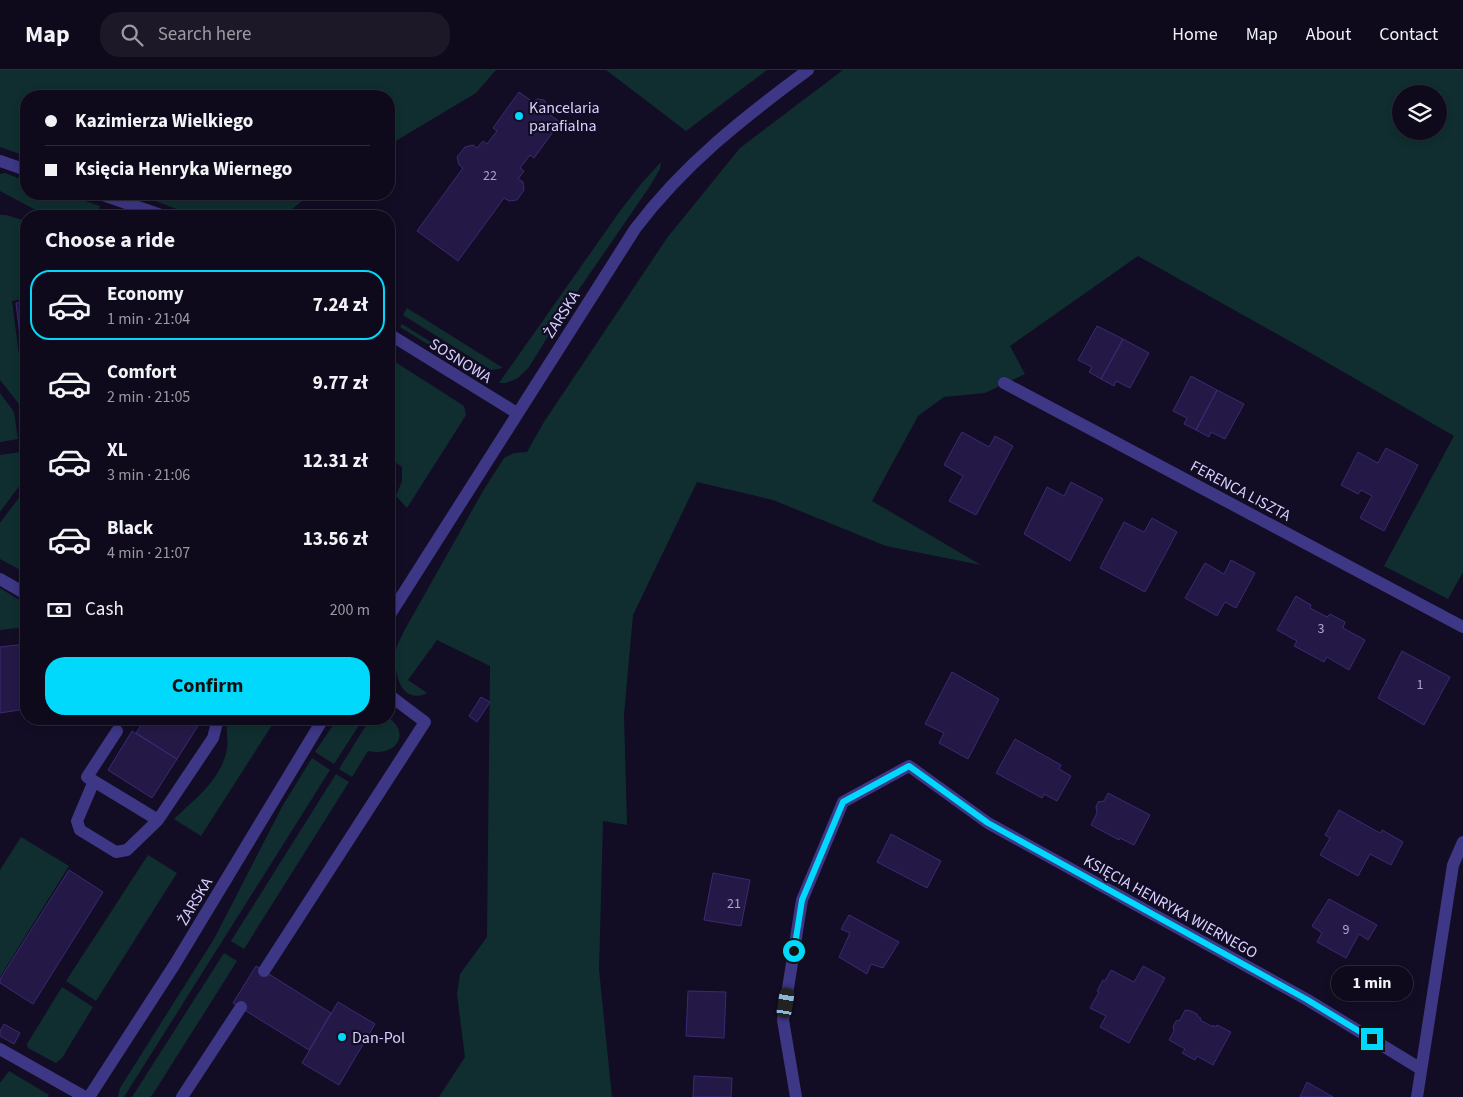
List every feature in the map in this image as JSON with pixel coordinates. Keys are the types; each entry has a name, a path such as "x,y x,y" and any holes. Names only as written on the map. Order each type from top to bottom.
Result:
{"street":[{"name":"ŻARSKA","path":"395,606 635,229 673,183 711,146 748,114 808,70"},
{"path":"0,161 20,168"},
{"path":"117,200 147,210"},
{"name":"SOSNOWA","path":"395,338 517,413"},
{"name":"FERENCA LISZTA","path":"1004,383 1463,627"},
{"path":"0,579 20,591"},
{"path":"264,971 425,722 395,700"},
{"path":"94,781 77,821 80,830 116,852 127,850 158,820 213,738 216,725"},
{"name":"ŻARSKA","path":"89,1097 175,964 319,725"},
{"path":"117,731 87,777 158,820"},
{"name":"KSIĘCIA HENRYKA WIERNEGO","path":"796,1097 783,1020 802,900 843,802 909,766 988,823 1306,999 1421,1069"},
{"path":"1417,1097 1453,865 1463,842"},
{"path":"182,1097 240,1007"},
{"path":"0,1050 85,1097"}],"green space":[{"path":"0,70 496,70 476,93 395,141 395,90 20,90 20,154 0,147"},
{"path":"606,70 767,70 686,131"},
{"path":"843,70 1463,70 1463,572 1448,599 1384,566 1454,436 1138,256 1010,346 1025,374 985,393 944,397 918,416 872,501 981,565 886,546 773,500 697,482 633,615 624,715 627,825 603,821 599,970 612,1097 439,1097 465,1057 457,994 460,974 487,937 490,666 437,640 408,680 427,693 417,696 409,694 399,682 396,663 397,646 483,491 504,458 514,453 527,452 544,422 667,238 740,148"},
{"path":"661,162 660,169 650,186 560,317 529,367 518,378 506,383 499,383 620,211"},
{"path":"5,173 20,179 20,200 82,200 100,206 99,210 36,210 0,191 0,174"},
{"path":"153,200 303,200 291,210 179,210"},
{"path":"0,215 6,215 20,219 20,299 12,301 20,363 20,405 0,380"},
{"path":"407,308 503,368 491,370 403,315"},
{"path":"402,324 484,375 482,378 400,327"},
{"path":"395,362 464,406 466,415 407,508 396,496 402,481 402,467 395,462"},
{"path":"0,393 14,412 18,439 0,442"},
{"path":"20,452 20,485 0,512 0,455"},
{"path":"20,496 20,570 0,559 0,523"},
{"path":"0,588 20,600 20,628 0,630"},
{"path":"272,725 201,836 174,819 199,796 219,770 227,749 227,726"},
{"path":"333,725 359,725 334,764 315,752"},
{"path":"366,725 396,725 399,737 397,743 392,748 377,752 368,751 352,777 339,769"},
{"path":"312,758 330,770 124,1097 118,1097 120,1088 214,939 283,805"},
{"path":"336,774 349,782 244,949 231,941"},
{"path":"21,837 69,866 0,977 0,870"},
{"path":"148,855 177,873 96,1001 66,981"},
{"path":"224,953 237,961 153,1094 150,1097 132,1097"},
{"path":"62,987 93,1007 62,1058 56,1063 28,1048 27,1044"},
{"path":"9,1071 49,1095 47,1097 0,1097 0,1083"}],"building":[{"path":"519,92 533,102 537,99 544,100 547,104 546,112 560,122 534,158 530,155 520,168 524,171 518,179 523,182 524,190 517,200 509,201 504,198 458,261 417,231 463,168 459,165 457,157 465,147 473,145 477,148 483,141 487,144 497,131 493,128"},
{"path":"16,303 20,303 20,336"},
{"path":"1097,326 1123,339 1101,379 1089,372 1092,367 1078,360"},
{"path":"1123,339 1149,353 1130,388 1116,381 1114,386 1101,379"},
{"path":"1191,376 1217,390 1196,430 1184,424 1187,418 1173,411"},
{"path":"1217,390 1244,404 1225,439 1211,432 1209,437 1196,430"},
{"path":"962,432 989,447 995,436 1013,446 976,515 949,501 963,476 944,465"},
{"path":"1386,448 1418,465 1384,531 1360,518 1372,496 1361,490 1358,494 1341,485 1358,452 1378,463"},
{"path":"1071,482 1103,499 1070,561 1024,534 1047,487 1064,496"},
{"path":"1152,518 1177,532 1145,592 1100,568 1124,522 1144,532"},
{"path":"1231,560 1255,573 1236,608 1225,602 1217,616 1185,598 1205,563 1224,574"},
{"path":"1296,596 1311,605 1310,608 1327,617 1330,614 1345,622 1343,628 1365,640 1349,670 1327,657 1324,662 1294,646 1297,641 1277,630"},
{"path":"20,645 20,710 0,713 0,647"},
{"path":"1402,651 1450,677 1424,725 1378,698"},
{"path":"952,672 999,699 968,759 939,743 944,733 925,724"},
{"path":"481,697 490,702 477,722 469,716"},
{"path":"141,725 198,725 177,759 136,733"},
{"path":"132,731 177,759 152,798 108,770"},
{"path":"1015,739 1061,765 1059,769 1071,776 1057,801 1044,794 1042,798 996,773"},
{"path":"1108,793 1150,815 1134,845 1120,838 1119,840 1091,825 1097,813 1096,807 1098,802 1104,801"},
{"path":"1339,810 1380,833 1382,830 1403,842 1391,865 1370,854 1358,876 1320,855 1330,838 1325,835"},
{"path":"891,834 941,861 927,888 877,862"},
{"path":"69,870 103,892 33,1004 0,983 0,979"},
{"path":"713,873 750,880 741,926 704,920"},
{"path":"1329,899 1377,925 1368,940 1359,934 1346,958 1317,942 1322,933 1312,926"},
{"path":"849,915 899,942 883,968 871,964 867,974 839,957 850,933 841,929"},
{"path":"256,966 331,1013 309,1050 233,1003"},
{"path":"1143,966 1165,978 1129,1043 1100,1027 1106,1016 1090,1008 1103,980 1105,981 1111,970 1134,982"},
{"path":"688,991 726,992 724,1038 686,1036"},
{"name":"Dan-Pol","path":"338,1002 375,1024 339,1085 302,1063"},
{"path":"1185,1010 1197,1014 1201,1018 1200,1020 1213,1027 1213,1025 1216,1027 1217,1025 1231,1032 1213,1065 1197,1056 1195,1060 1182,1053 1185,1049 1169,1040 1174,1031 1173,1027 1176,1021 1180,1020"},
{"path":"4,1024 20,1033 14,1044 0,1036 0,1031"},
{"path":"694,1076 732,1078 731,1097 693,1097"},
{"path":"1307,1082 1333,1097 1300,1097"}],"place":[{"name":"Kancelaria parafialna","path":"519,116"},
{"name":"Dan-Pol","path":"342,1037"}],"route":[{"path":"794,951 802,900 843,802 909,766 988,823 1306,999 1372,1039"}]}
